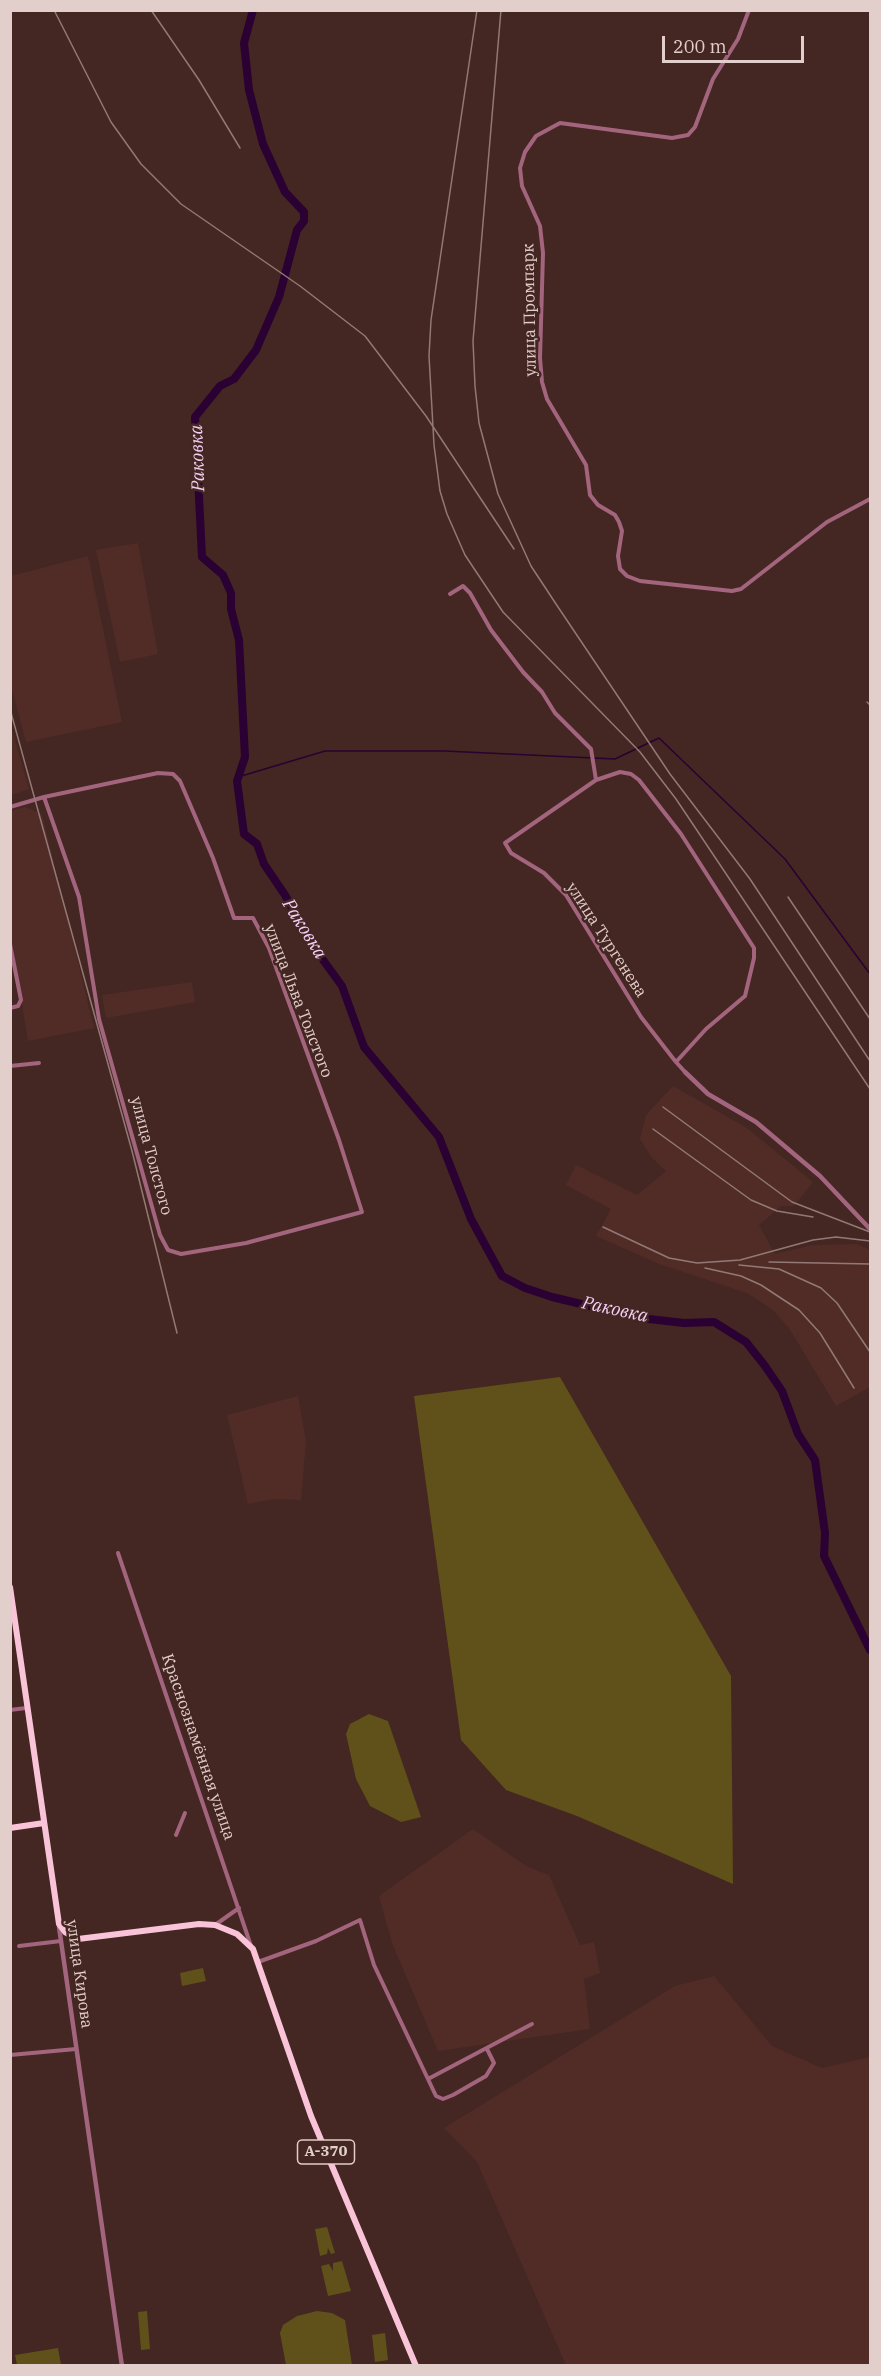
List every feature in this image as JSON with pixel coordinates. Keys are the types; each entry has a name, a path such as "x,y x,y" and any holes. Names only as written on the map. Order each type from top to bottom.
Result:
{"highway":[{"name":"улица Кирова","path":"10,1587 59,1924"},
{"path":"10,1828 44,1823"},
{"path":"59,1924 64,1932 78,1939"},
{"name":"А-370","path":"78,1939 191,1925 215,1925"},
{"name":"Краснознамённая улица","path":"215,1925 243,1938 253,1949 311,2116 416,2366"}],"street":[{"name":"улица Промпарк","path":"749,10 738,39 713,78 695,127 688,135 672,138 560,123 536,136 525,152 521,177 524,194 540,226 543,253 541,369 547,399 588,472 590,495 598,505 615,515 622,531 618,555 620,569 627,576 640,581 732,591 741,589 827,522 870,500"},
{"path":"450,594 463,586 470,593 491,630 523,672 542,692 555,713 591,749 596,780 621,772 631,774 639,780 681,834 754,948 754,958 745,996 706,1029 676,1062"},
{"name":"улица Льва Толстого","path":"10,807 44,797 158,772 173,774 180,781 213,858 234,918 253,918 269,948 339,1140 362,1212"},
{"name":"улица Тургенева","path":"596,780 505,843 511,853 544,873 566,895 641,1017 685,1072 708,1094 756,1122 820,1176 870,1229"},
{"name":"улица Толстого","path":"44,797 84,919 104,1037 132,1127 160,1235 168,1250 181,1254 246,1243 362,1212"},
{"path":"10,944 21,1000 18,1006 10,1008"},
{"path":"10,1066 39,1063"},
{"name":"Краснознамённая улица","path":"118,1553 253,1949"},
{"path":"10,1710 26,1708"},
{"path":"176,1835 185,1813"},
{"path":"215,1925 239,1908"},
{"path":"257,1962 316,1941 360,1920 374,1965 436,2096 443,2099 482,2079 493,2068 494,2063 487,2049"},
{"name":"улица Кирова","path":"59,1924 122,2366"},
{"path":"19,1946 78,1939"},
{"path":"428,2079 532,2024"},
{"path":"10,2055 76,2049"}],"shaded area":[{"path":"138,543 158,654 120,662 96,550"},
{"path":"88,556 122,722 26,742 11,686 11,576"},
{"path":"11,726 29,789 10,795"},
{"path":"25,807 42,814 94,1028 28,1041 11,936 10,811"},
{"path":"192,982 195,1002 106,1018 102,995"},
{"path":"673,1086 747,1128 813,1182 794,1206 781,1206 759,1225 775,1254 812,1245 857,1244 870,1250 870,1387 836,1406 789,1328 773,1310 747,1293 659,1264 596,1236 611,1209 566,1185 576,1165 637,1195 666,1171 652,1158 640,1139 646,1115"},
{"path":"560,1377 731,1676 733,1884 577,1816 506,1790 461,1740 414,1396"},
{"path":"298,1396 306,1441 301,1500 274,1499 248,1504 227,1415"},
{"path":"369,1714 388,1721 421,1817 401,1822 370,1806 356,1779 346,1734 350,1724"},
{"path":"473,1829 526,1866 549,1875 580,1945 594,1942 600,1973 584,1979 590,2029 438,2051 392,1943 379,1896"},
{"path":"203,1968 206,1981 182,1986 180,1973"},
{"path":"714,1976 772,2046 822,2068 870,2057 870,2365 566,2365 477,2162 444,2128 675,1986"},
{"path":"327,2227 335,2253 331,2254 328,2248 327,2254 320,2256 315,2229"},
{"path":"342,2261 351,2291 328,2296 321,2266 329,2264 333,2271 333,2263"},
{"path":"147,2311 150,2349 141,2350 138,2312"},
{"path":"317,2311 332,2313 345,2320 352,2365 286,2365 280,2333 283,2325 297,2316"},
{"path":"385,2333 388,2360 375,2362 372,2335"},
{"path":"58,2348 61,2365 17,2365 15,2355"}],"waterway":[{"name":"Раковка","path":"253,10 244,43 249,90 263,144 285,192 304,212 304,221 297,230 279,297 256,350 234,379 220,386 195,417 202,557 223,575 231,593 231,609 239,640 245,757 237,781 244,834 257,844 264,864 285,895 310,942 342,986 364,1047 439,1137 471,1219 502,1276 525,1288 552,1297 640,1318 684,1323 714,1322 746,1342 765,1366 782,1391 798,1434 815,1460 825,1533 824,1556 870,1650"},
{"path":"238,777 325,751 445,751 615,759 659,738 785,859 870,974"}],"railway":[{"path":"54,10 111,122 141,164 181,204 300,286 365,336 426,416 514,549"},
{"path":"151,10 199,80 240,148"},
{"path":"477,10 431,320 429,356 434,445 440,491 447,514 465,555 503,612 640,752 676,799 870,1089"},
{"path":"501,10 473,341 479,423 498,494 531,566 670,774 750,879 870,1061"},
{"path":"867,702 870,705"},
{"path":"10,709 132,1151 177,1333"},
{"path":"788,897 870,1019"},
{"path":"663,1107 792,1202 870,1232"},
{"path":"653,1129 751,1200 777,1211 813,1217"},
{"path":"603,1227 669,1258 697,1263 740,1260 813,1240 836,1237 870,1241"},
{"path":"769,1262 870,1264"},
{"path":"739,1265 779,1269 821,1288 837,1303 870,1352"},
{"path":"705,1268 741,1276 761,1285 799,1310 820,1333 854,1388"}]}
